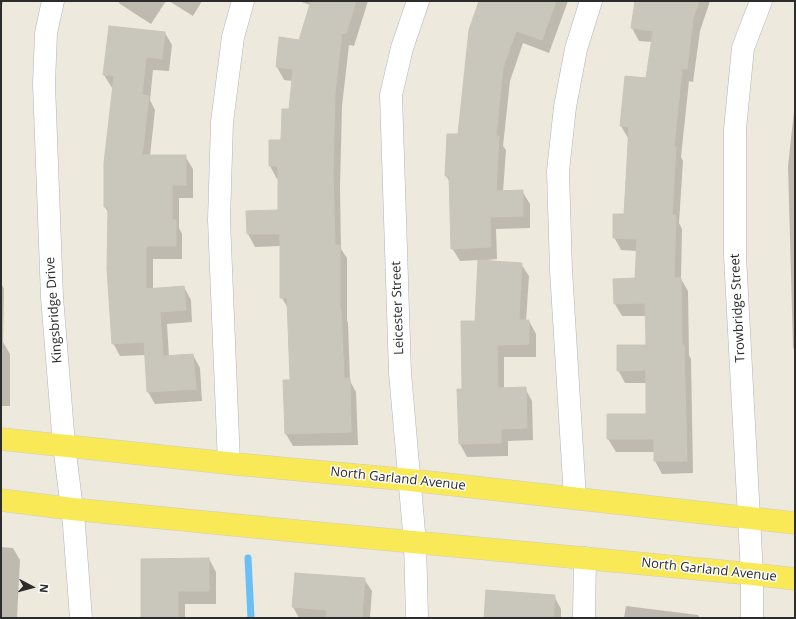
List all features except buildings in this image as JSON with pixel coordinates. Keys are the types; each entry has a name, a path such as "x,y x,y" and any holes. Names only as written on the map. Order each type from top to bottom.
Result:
{"main road":[{"name":"North Garland Avenue","path":"1,439 410,480 795,522"},
{"name":"North Garland Avenue","path":"1,500 72,509 795,579"}],"street":[{"name":"Kingsbridge Drive","path":"53,1 46,33 44,84 52,297 64,445 72,509 81,618"},
{"path":"229,463 219,220 221,137 233,38 243,1"},
{"name":"Leicester Street","path":"417,618 415,543 400,372 391,94 402,48 418,1"},
{"path":"575,498 561,270 558,171 565,107 576,49 590,1"},
{"name":"Trowbridge Street","path":"752,618 752,574 735,256 734,129 743,48 761,1"},
{"path":"584,618 585,558"}],"waterway":[{"path":"248,558 251,618"}]}
